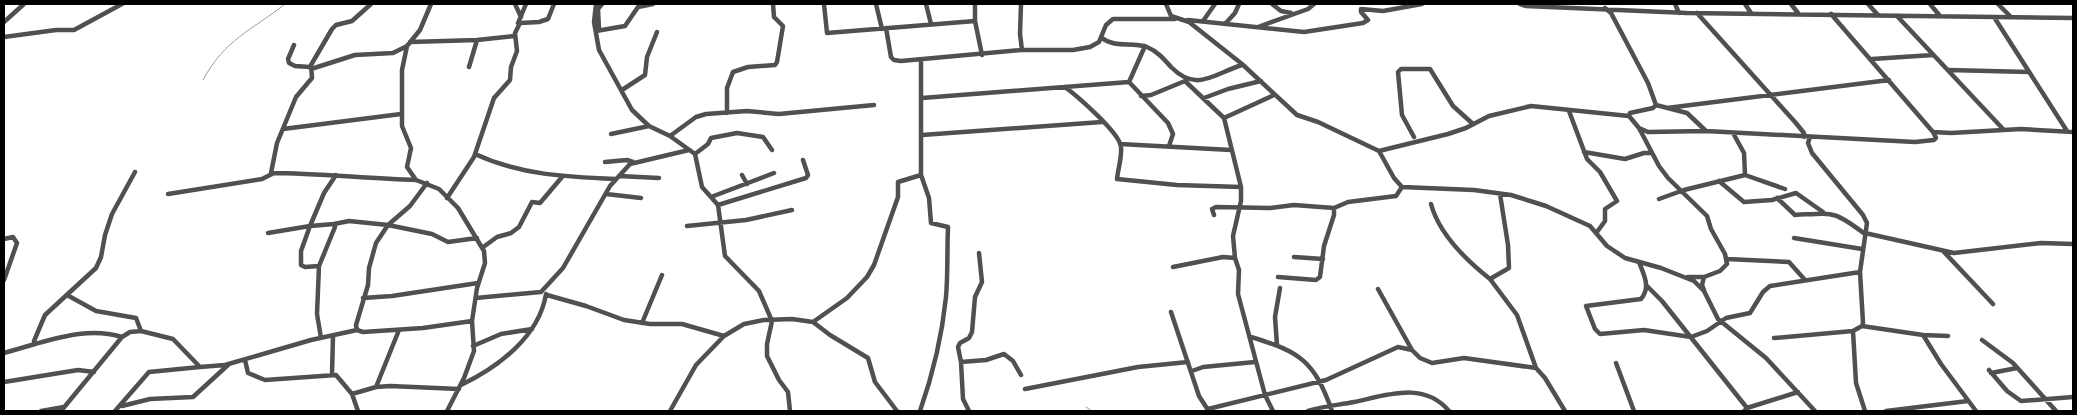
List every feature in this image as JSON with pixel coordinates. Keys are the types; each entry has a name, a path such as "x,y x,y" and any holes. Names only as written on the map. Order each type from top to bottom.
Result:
{"street":[{"path":"4,22 24,4"},
{"path":"4,36 56,30 74,30 122,4"},
{"path":"272,174 271,168 277,142 298,94 312,78 311,68 322,43 335,25 352,20 371,4"},
{"path":"294,45 288,58 289,63 311,68 356,55 393,53 409,44 420,30 430,4"},
{"path":"515,4 521,17"},
{"path":"447,198 475,154 494,98 510,80 517,51 514,44 514,36 526,4"},
{"path":"518,24 546,21 554,4"},
{"path":"596,4 594,22 598,30"},
{"path":"602,4 598,9 599,50 632,110 649,126 670,136 695,154 702,187 718,204 725,256 758,291 772,321 767,344 767,356 779,380 788,392 790,411"},
{"path":"598,30 625,26 638,7 654,4"},
{"path":"727,113 727,88 733,72 748,67 775,65 777,62 783,26 774,17 773,4"},
{"path":"824,4 827,33 975,21"},
{"path":"876,4 891,57 894,60 920,60 1022,50 1063,50 1110,44 1145,46 1163,57 1186,78 1200,81 1242,65"},
{"path":"926,4 931,24"},
{"path":"975,4 975,21 982,55"},
{"path":"1021,4 1020,34 1022,50"},
{"path":"1166,4 1168,14 1176,19"},
{"path":"1203,20 1215,4"},
{"path":"1225,24 1236,13 1239,4"},
{"path":"1272,4 1281,11 1292,14"},
{"path":"1257,27 1308,9 1314,4"},
{"path":"1398,4 1401,8"},
{"path":"1091,47 1102,38 1106,24 1113,19 1203,20 1296,32 1318,31 1367,22 1367,18 1361,12 1361,9 1378,12 1422,4"},
{"path":"1520,4 1526,6 1605,8 1679,13 1798,13 2073,18"},
{"path":"1621,4 1623,9"},
{"path":"1675,4 1679,13"},
{"path":"1745,4 1751,13"},
{"path":"1791,4 1798,13"},
{"path":"1868,4 1878,15"},
{"path":"1930,4 1940,16"},
{"path":"1998,4 2011,17"},
{"path":"1605,8 1611,13 1656,105"},
{"path":"1697,13 1795,122 1804,133 1802,137"},
{"path":"1639,128 1648,132 1706,131 1923,142 1936,138 1872,59 1831,14"},
{"path":"1897,16 2003,129"},
{"path":"1994,17 2067,131"},
{"path":"1184,20 1242,65 1297,115 1318,122 1379,151 1385,159 1389,171 1402,187 1474,190 1531,200 1590,226 1607,246 1628,260 1687,277 1704,277 1724,268 1727,264 1727,259 1711,229 1708,216 1659,166 1639,128 1629,116 1532,106 1509,110 1448,134 1379,151"},
{"path":"622,90 645,75 647,57 657,32"},
{"path":"409,44 514,36"},
{"path":"1102,38 1110,44"},
{"path":"469,66 477,40"},
{"path":"409,44 402,70 404,86 401,114 402,126 411,148 407,167 416,180"},
{"path":"1129,82 1131,74 1142,57 1145,46"},
{"path":"1872,59 1933,55"},
{"path":"920,60 922,98 921,175 928,189 931,205 931,223 948,227 946,254 947,282 940,340 926,398 920,411"},
{"path":"1414,137 1402,115 1398,72 1401,69 1430,69 1448,100 1461,116 1473,124"},
{"path":"1949,70 2029,72"},
{"path":"1667,108 1889,80"},
{"path":"1142,96 1151,95 1185,81 1224,118 1241,187 1233,236 1235,258 1239,270 1238,294 1251,337 1255,362 1264,394 1273,411"},
{"path":"1200,81 1202,96"},
{"path":"1202,96 1261,81"},
{"path":"922,98 1129,82"},
{"path":"1129,82 1166,119 1173,130 1173,140 1169,146"},
{"path":"1065,87 1079,97 1115,135 1120,144 1117,176 1119,180 1177,185 1241,187"},
{"path":"1224,118 1274,95"},
{"path":"670,136 700,115 747,111 779,114 874,105"},
{"path":"1629,116 1630,113 1652,108 1656,105 1687,113 1706,131"},
{"path":"1569,111 1584,152 1591,164 1600,172 1617,201 1615,204 1606,206 1604,209 1604,222 1597,232"},
{"path":"283,129 401,114"},
{"path":"922,135 1102,122"},
{"path":"611,134 649,126"},
{"path":"1933,132 1951,133 2003,129 2073,132"},
{"path":"1732,133 1744,153 1745,175"},
{"path":"695,154 708,144 711,138 730,134 753,134 763,137 772,150"},
{"path":"1802,137 1808,143 1818,161 1866,219 1867,226 1860,272 1864,318 1862,326"},
{"path":"1808,143 1810,137"},
{"path":"1120,144 1231,150"},
{"path":"606,162 627,160 633,162 689,150"},
{"path":"1584,152 1625,159 1652,153"},
{"path":"475,154 502,167 562,177 659,178"},
{"path":"718,204 806,178 808,175 803,160"},
{"path":"476,298 541,292 548,287 563,268 606,194 618,177 633,162"},
{"path":"35,344 34,341 45,315 96,268 102,259 103,237 107,231 111,215 135,172"},
{"path":"168,194 262,179 272,174 309,173 376,179 416,180 427,183 441,192 458,208 477,238 482,248 485,263 478,283 472,321 474,351 460,387 447,411"},
{"path":"711,197 774,173"},
{"path":"319,266 304,267 300,261 304,241 310,226 324,193 336,175"},
{"path":"742,175 747,184"},
{"path":"813,322 846,298 867,277 874,265 898,197 898,182 921,175"},
{"path":"1659,199 1682,191 1745,175 1785,189"},
{"path":"482,248 497,237 511,233 519,227 532,202 540,203 544,200 562,177"},
{"path":"1719,181 1744,202 1751,200 1759,202 1798,194 1823,212"},
{"path":"357,330 356,325 368,285 376,243 388,225 410,206 427,183"},
{"path":"441,192 455,184"},
{"path":"1214,215 1212,211 1214,208 1270,208 1294,205 1334,208 1348,202 1396,196 1402,187"},
{"path":"606,194 640,198"},
{"path":"1490,279 1509,268 1506,228 1500,194"},
{"path":"1777,198 1795,215 1832,213 1841,216 1865,234 1944,252 1963,252 2040,243 2073,244"},
{"path":"1431,204 1434,214 1448,236 1481,272 1490,279 1517,314 1536,368 1545,378 1565,411"},
{"path":"1278,277 1316,280 1322,274 1324,246 1334,215 1334,208"},
{"path":"687,226 720,223 792,210"},
{"path":"268,233 349,221 388,225 432,234 448,242 477,238"},
{"path":"321,338 317,314 319,266 331,240 334,224"},
{"path":"4,239 13,237 17,243 4,280"},
{"path":"1794,238 1862,249"},
{"path":"1944,252 1993,304"},
{"path":"969,411 962,399 959,345 969,338 972,332 975,297 982,282 979,253"},
{"path":"1173,267 1223,256 1235,258"},
{"path":"1294,257 1323,259"},
{"path":"1727,259 1789,262 1805,280"},
{"path":"1640,262 1647,286 1644,297 1641,300 1586,306 1597,332 1600,334 1644,330 1691,337 1707,331 1726,318 1750,313 1763,292 1770,286 1860,272"},
{"path":"642,323 662,275"},
{"path":"1687,277 1704,291"},
{"path":"1704,277 1702,285 1715,315 1766,358 1814,411"},
{"path":"363,298 398,296 478,283"},
{"path":"1647,286 1691,337 1746,410 1798,392"},
{"path":"1277,345 1275,336 1276,309 1280,288"},
{"path":"1378,289 1412,350 1420,358 1432,363 1471,358 1536,368"},
{"path":"541,292 624,320 642,323 682,324 724,336"},
{"path":"67,295 96,311 136,318 141,331"},
{"path":"352,394 376,387 390,386 460,387 486,373 524,340 532,329 547,295"},
{"path":"1171,312 1199,396 1208,410 1264,394 1320,382 1359,366 1408,340"},
{"path":"670,411 696,365 724,336 744,324 764,320 792,319 813,322 830,335 868,358 875,382 897,411"},
{"path":"122,406 142,376 149,372 229,364 321,338 333,337 357,330 362,332 399,330 436,327 472,321"},
{"path":"1774,338 1853,331 1862,326 1923,335 1948,336"},
{"path":"473,346 501,334 532,329"},
{"path":"376,387 399,330"},
{"path":"41,411 63,409 122,338 130,332 141,331 173,339 200,367"},
{"path":"1853,331 1856,383 1864,411"},
{"path":"4,353 64,337 93,333 112,333 122,338"},
{"path":"1923,335 1941,364 1976,411"},
{"path":"332,374 333,337"},
{"path":"1251,337 1277,345 1306,360 1312,367 1326,393 1332,411"},
{"path":"1982,340 1997,349 2017,368 2056,411"},
{"path":"1398,347 1412,350"},
{"path":"961,362 986,360 1004,354 1013,361 1020,375"},
{"path":"246,360 245,366 248,373 265,380 336,375 352,394 358,411"},
{"path":"1025,389 1138,367 1188,362"},
{"path":"1192,371 1203,367 1255,362"},
{"path":"1616,363 1634,411"},
{"path":"114,411 122,406 150,399 192,397 229,364"},
{"path":"2017,368 1990,371 2015,398 2027,401 2073,397"},
{"path":"4,382 78,370 94,372"},
{"path":"1308,411 1401,392 1438,398 1449,411"},
{"path":"1886,411 1968,401"}],"waterway":[{"path":"203,80 211,66 230,45 285,4"},
{"path":"1086,407 1092,411"}]}
